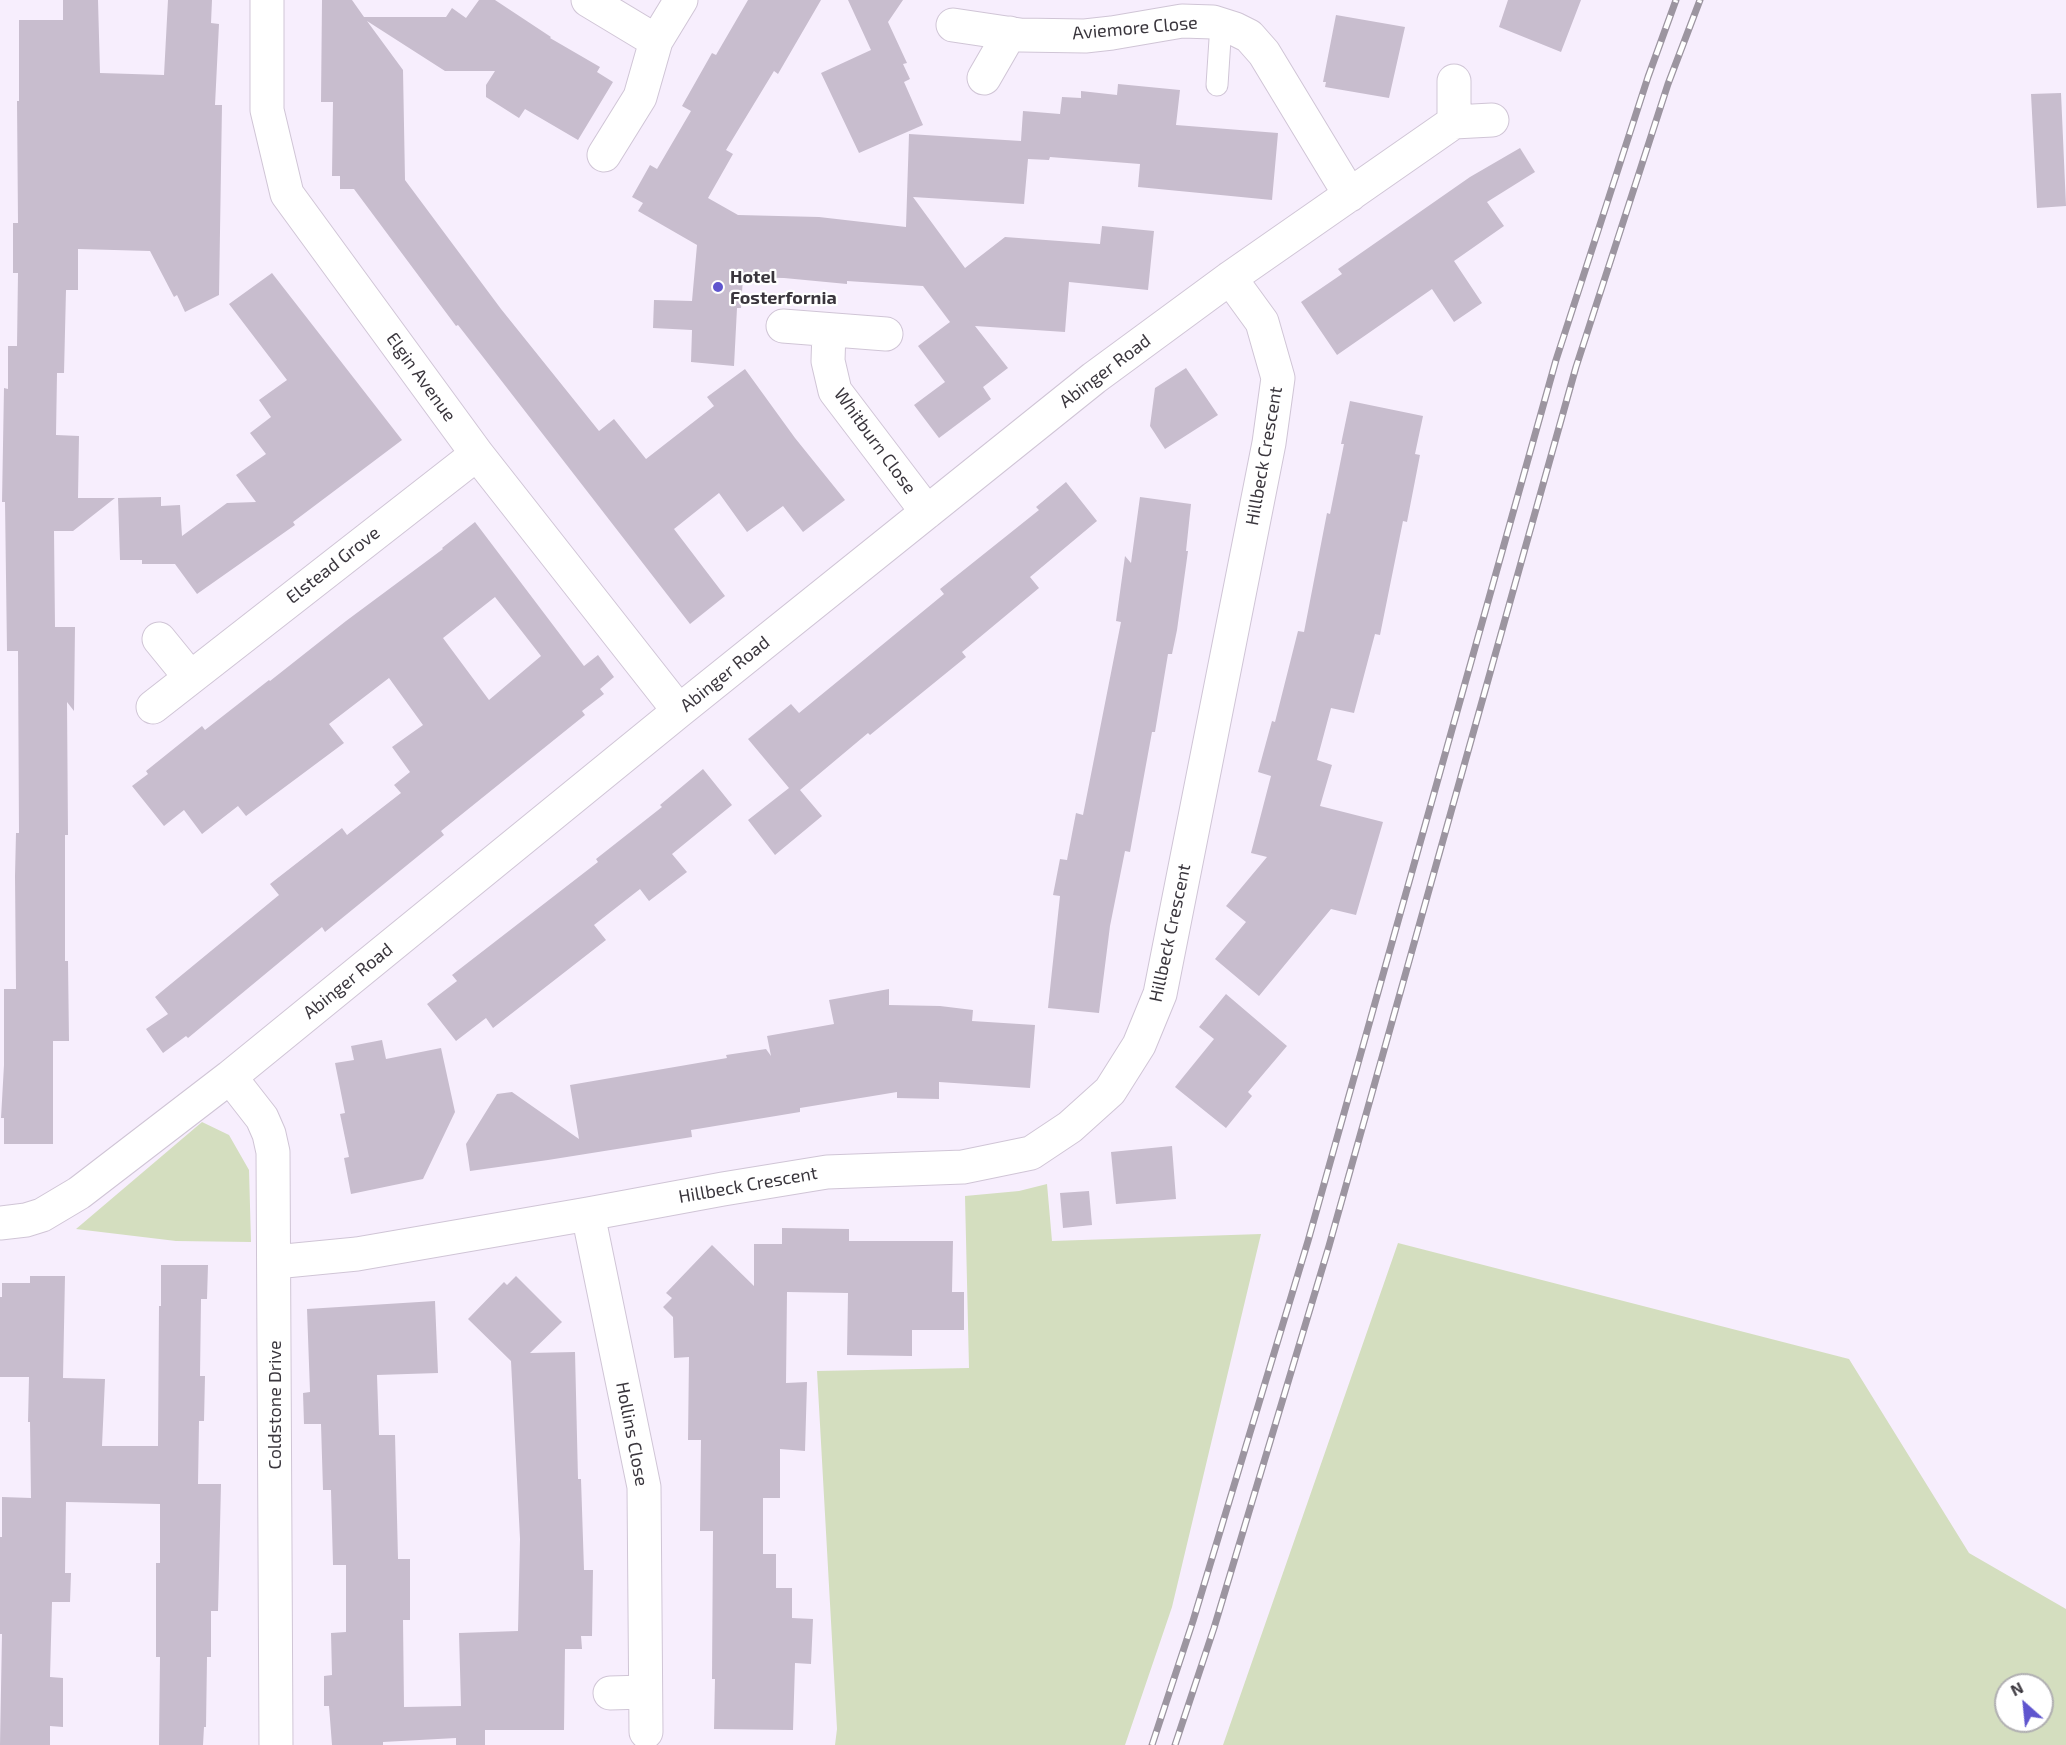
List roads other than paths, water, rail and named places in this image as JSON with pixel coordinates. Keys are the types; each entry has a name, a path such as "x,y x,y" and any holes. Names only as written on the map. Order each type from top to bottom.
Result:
{"street":[{"name":"Elgin Avenue","path":"267,0 267,110 287,194 477,454 679,711"},
{"path":"588,0 656,41"},
{"path":"604,155 640,97 656,41 681,0"},
{"name":"Aviemore Close","path":"953,26 1010,33 1085,36 1182,21 1213,22 1236,29 1249,36 1264,53 1350,195"},
{"path":"984,78 1010,33"},
{"path":"1454,81 1454,122 1492,120"},
{"name":"Abinger Road","path":"0,1223 26,1220 58,1206 230,1077 679,711 1094,378 1230,278 1454,122"},
{"name":"Hillbeck Crescent","path":"275,1262 357,1254 826,1172 963,1167 1031,1153 1070,1126 1110,1091 1139,1046 1160,994 1269,443 1278,378 1262,322 1230,278"},
{"path":"783,326 886,334"},
{"name":"Whitburn Close","path":"829,331 828,361 836,391 927,512"},
{"name":"Elstead Grove","path":"153,707 477,454"},
{"path":"159,639 190,677"},
{"name":"Coldstone Drive","path":"230,1077 262,1118 273,1152 276,1745"},
{"name":"Hollins Close","path":"588,1215 644,1487 646,1732"},
{"path":"610,1693 645,1692"}],"lane":[{"path":"1217,85 1221,24"}],"railway":[{"path":"1152,1745 1193,1621 1308,1241 1556,360 1648,77 1676,0"},
{"path":"1175,1745 1214,1628 1329,1246 1576,367 1668,84 1700,0"}],"place":[{"name":"Hotel Fosterfornia","path":"718,287"}]}
